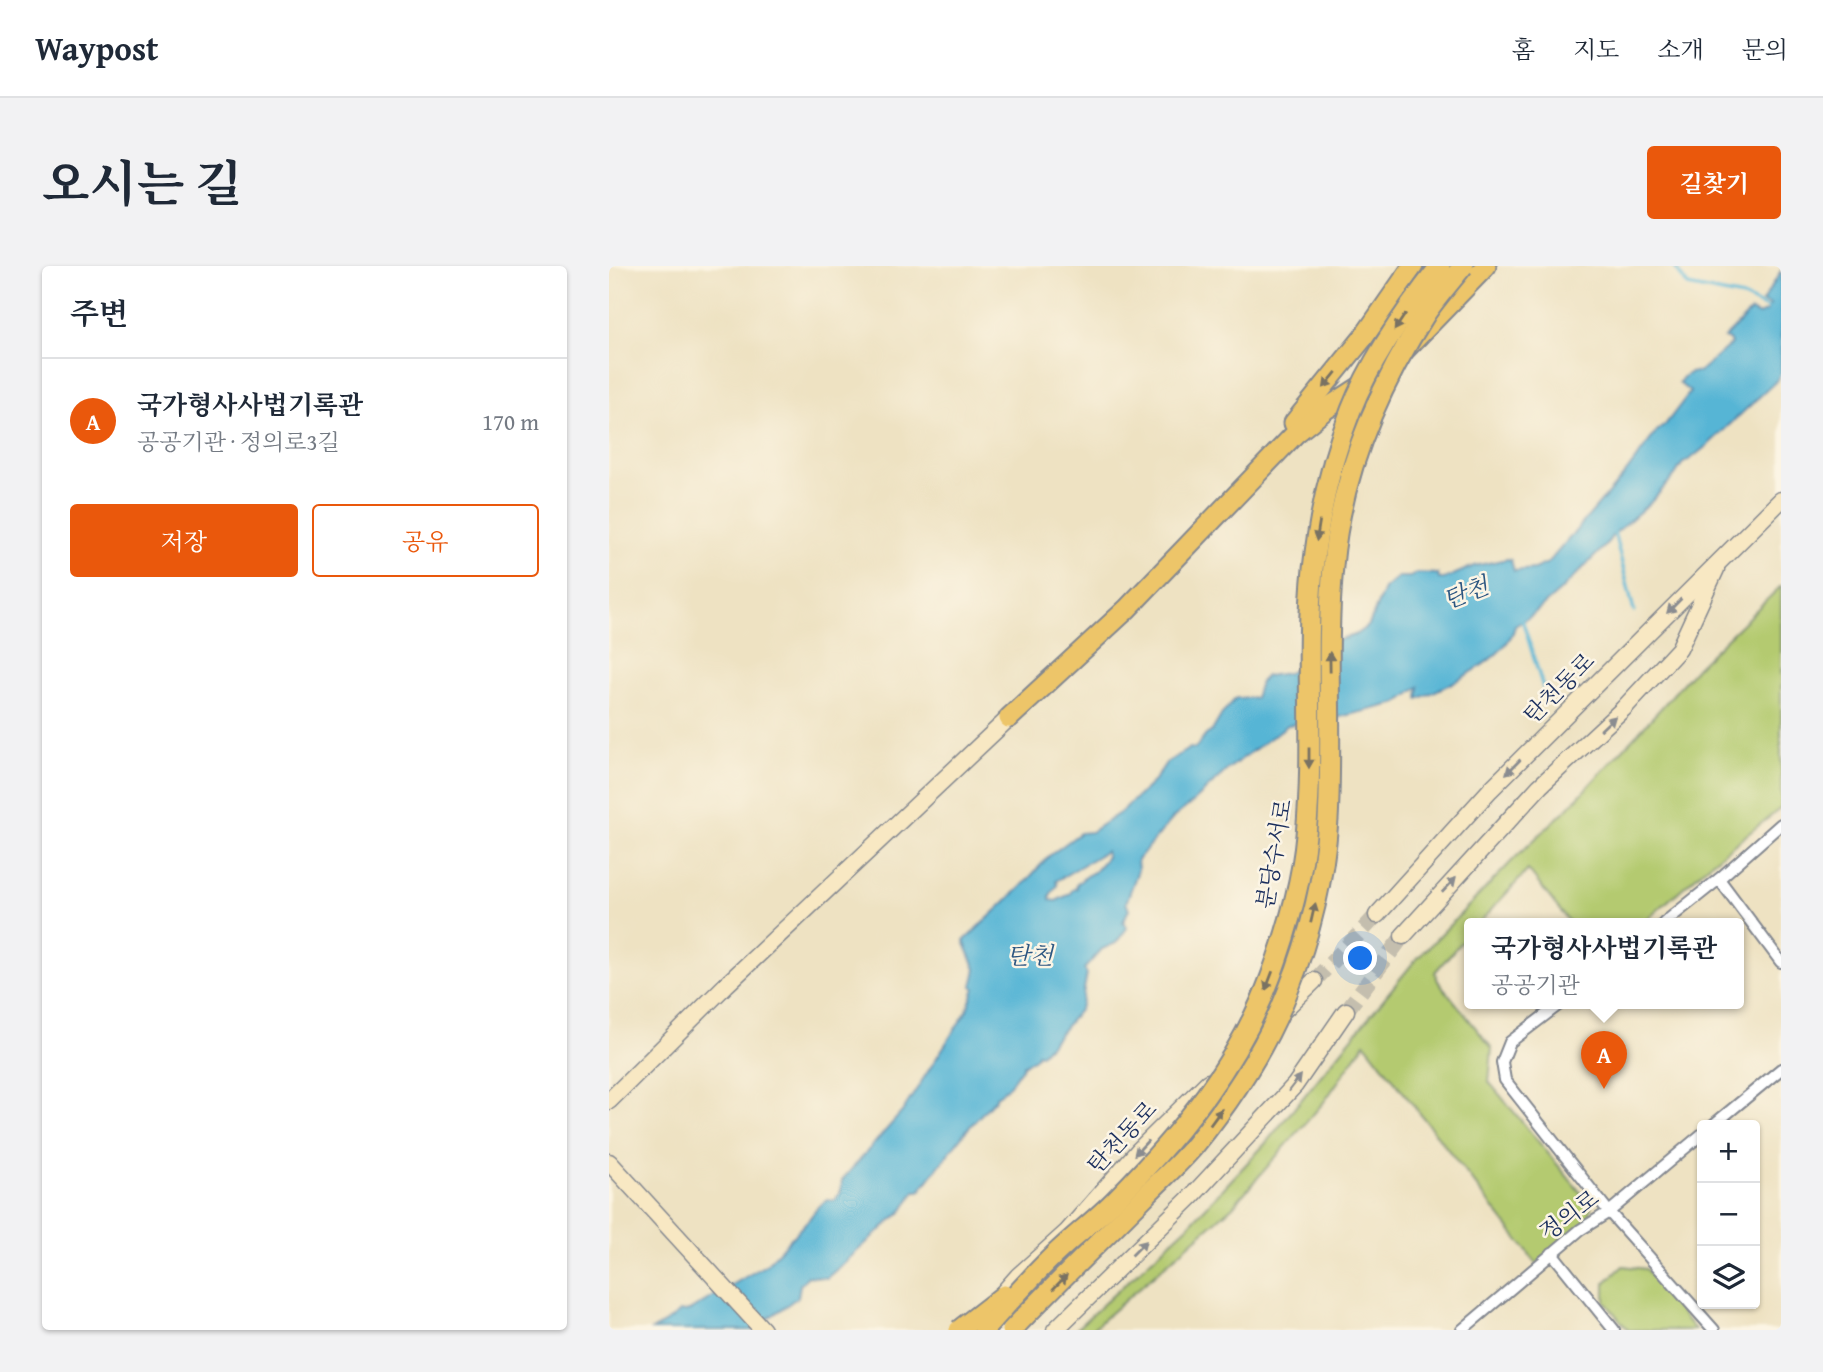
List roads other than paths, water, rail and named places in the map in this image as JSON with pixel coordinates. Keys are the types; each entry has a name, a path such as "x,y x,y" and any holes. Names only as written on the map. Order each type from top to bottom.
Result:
{"highway":[{"path":"1009,718 1021,701 1152,573 1308,407 1363,338 1413,266"},
{"name":"분당수서로","path":"984,1330 1047,1262 1116,1199 1186,1123 1219,1080 1239,1048 1272,974 1290,913 1306,838 1311,602 1313,569 1325,494 1351,409 1380,352 1440,266"},
{"name":"분당수서로","path":"1011,1330 1193,1147 1231,1096 1261,1047 1288,993 1313,915 1328,820 1329,629 1333,567 1346,494 1357,453 1380,395 1427,312 1463,266"},
{"path":"1009,718 1126,609 1296,433 1326,409 1377,376 1486,266"},
{"path":"960,1330 1047,1262"}],"street":[{"name":"탄천동로","path":"1377,915 1490,789 1781,500"},
{"path":"1403,936 1540,786 1622,709 1679,649 1722,558"},
{"path":"609,1101 736,976 1009,718"},
{"path":"1670,918 1781,824"},
{"path":"1719,879 1781,962"},
{"name":"탄천동로","path":"970,1330 1018,1276 1067,1232 1173,1115 1314,981"},
{"path":"1553,1009 1510,1042 1502,1062 1505,1080 1609,1212 1714,1330"},
{"path":"1055,1330 1191,1197 1295,1085 1346,1011"},
{"path":"1719,1120 1781,1069"},
{"name":"정의로","path":"1462,1330 1580,1230 1609,1212 1697,1138"},
{"path":"609,1162 763,1330"},
{"path":"1552,1253 1614,1330"},
{"path":"984,1330 1018,1276"}],"water":[{"name":"탄천","path":"1781,271 1781,373 1776,381 1709,444 1682,464 1652,501 1613,535 1560,591 1515,626 1501,650 1460,679 1418,699 1419,687 1398,703 1340,717 1288,725 1228,769 1174,817 1137,860 1138,870 1126,903 1129,909 1123,922 1127,928 1116,943 1102,949 1084,969 1087,974 1080,1009 1041,1054 1037,1053 1037,1056 1023,1064 1011,1083 965,1132 920,1191 915,1191 903,1210 827,1278 808,1276 800,1285 798,1297 752,1330 652,1330 680,1311 689,1311 767,1264 818,1207 827,1200 835,1200 841,1191 842,1180 902,1112 966,1012 975,988 972,986 976,969 964,941 1021,887 1049,856 1080,833 1091,832 1121,812 1154,781 1166,763 1190,748 1195,749 1236,698 1255,698 1260,682 1266,676 1288,673 1339,640 1355,635 1369,625 1384,589 1398,577 1410,577 1417,573 1438,574 1439,579 1444,579 1474,566 1507,559 1511,560 1514,571 1534,569 1548,563 1625,474 1690,392 1679,383 1681,380 1687,374 1699,372 1731,344 1724,338 1751,311 1759,315 1767,311 1770,305 1762,302","holes":["1106,851 1107,857 1094,872 1076,885 1077,888 1070,894 1056,901 1050,900 1050,895 1057,885 1056,881"]}],"waterway":[{"path":"1674,266 1688,286 1743,297 1769,309"},
{"path":"1614,532 1634,611"},
{"path":"1522,619 1545,694"}],"tunnel":[{"path":"1314,981 1377,915"},
{"path":"1346,1011 1403,936"}],"place":[{"name":"국가형사사법기록관","path":"1604,1089"}]}
